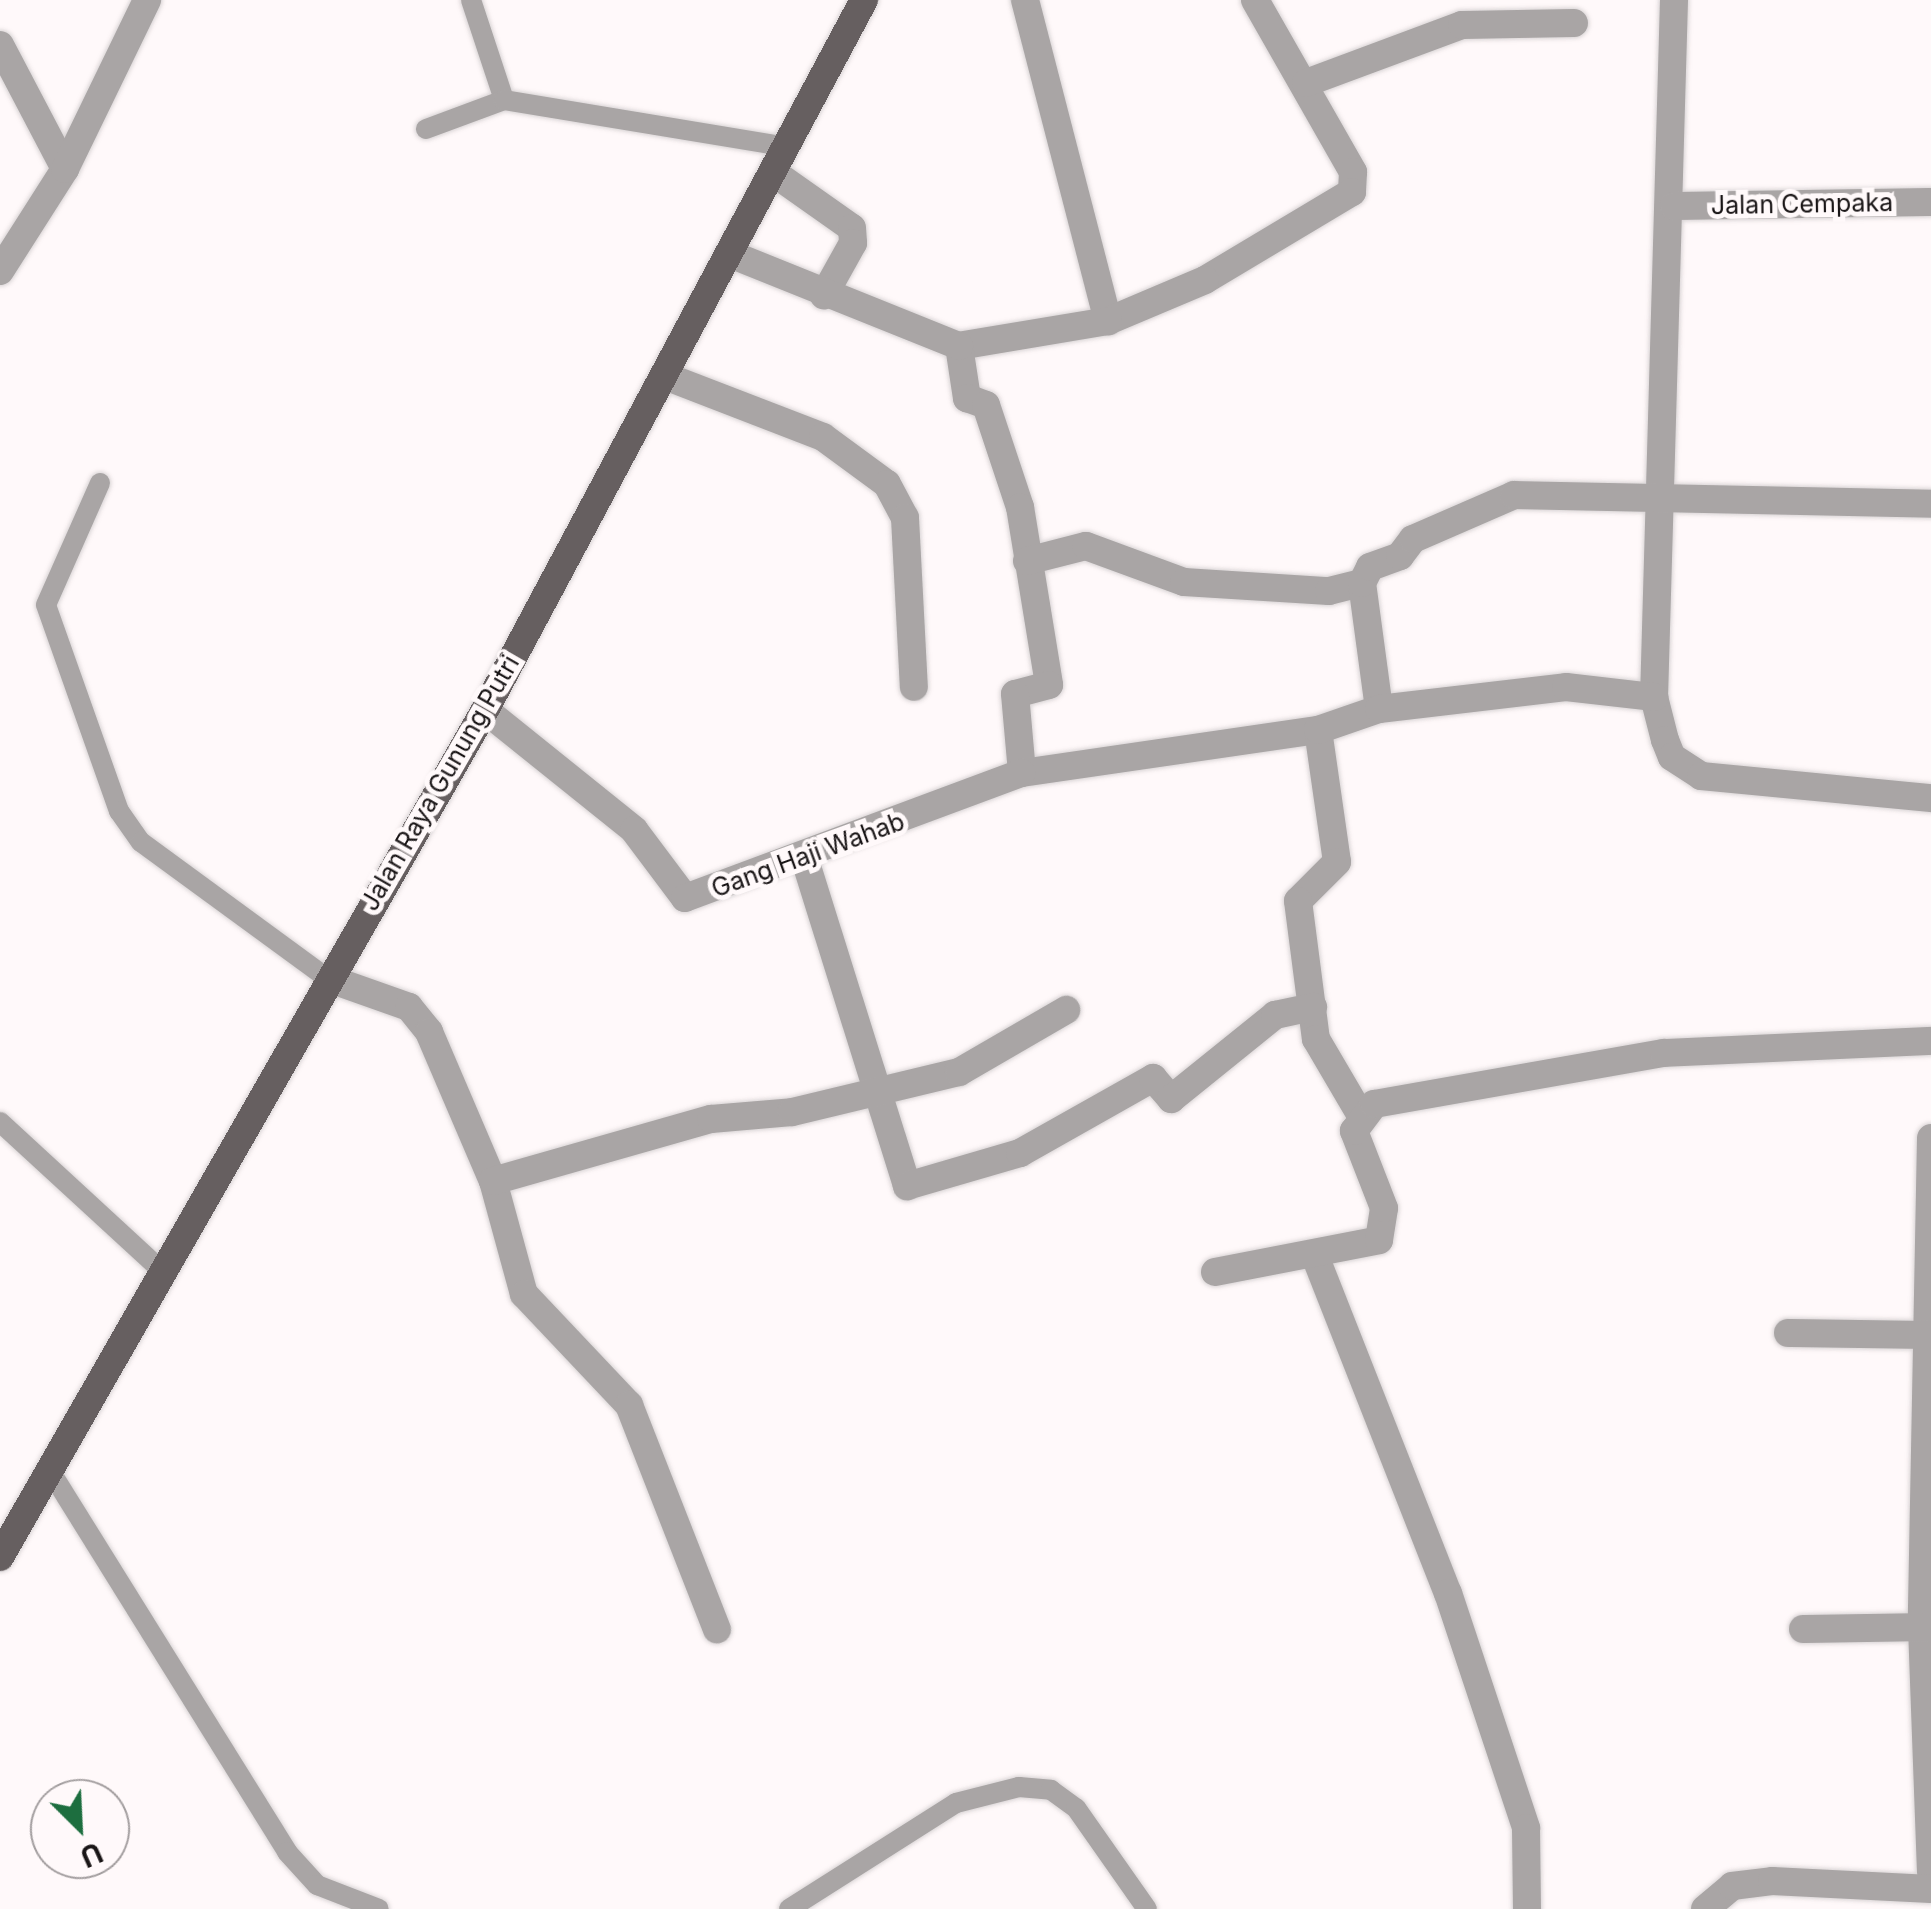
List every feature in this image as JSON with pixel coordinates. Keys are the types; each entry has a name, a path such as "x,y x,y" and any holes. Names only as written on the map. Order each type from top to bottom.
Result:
{"main road":[{"name":"Jalan Raya Gunung Putri","path":"0,1557 327,978 485,710 864,0"}],"street":[{"path":"0,271 65,170 146,0"},
{"path":"1024,0 1108,320"},
{"path":"730,254 824,295 959,346 1108,320 1206,280 1352,192 1355,176 1255,0"},
{"path":"1674,0 1674,206 1654,697 1672,758 1702,776 1931,798"},
{"path":"1306,84 1462,25 1574,23"},
{"path":"0,46 65,170"},
{"path":"774,173 852,228 853,243 824,295"},
{"name":"Jalan Cempaka","path":"1674,206 1931,202"},
{"path":"959,346 967,398 986,405 1020,507 1049,685 1015,694 1022,772"},
{"path":"664,376 823,437 886,484 905,518 914,687"},
{"path":"1379,710 1362,584 1370,567 1400,556 1413,539 1514,495 1931,504"},
{"path":"1027,560 1086,546 1184,582 1329,591 1362,584"},
{"name":"Gang Haji Wahab","path":"485,710 634,830 685,898 805,860 1022,772 1318,730 1379,710 1566,687 1654,697"},
{"path":"1318,730 1337,862 1298,901 1316,1040 1360,1114"},
{"path":"805,860 848,980 871,1095 907,1186 1020,1153 1154,1078 1171,1100 1275,1015 1313,1007"},
{"path":"327,978 409,1007 454,1080 493,1180 524,1294 629,1405 716,1629"},
{"path":"493,1180 711,1119 871,1095 959,1072 1066,1010"},
{"path":"1215,1272 1315,1256 1379,1240 1386,1227 1354,1132 1360,1114 1374,1104 1664,1053 1931,1041"},
{"path":"1931,1138 1926,1627 1931,1872"},
{"path":"1315,1256 1448,1594 1526,1828 1527,1909"},
{"path":"1788,1334 1928,1335"},
{"path":"1803,1628 1926,1627"},
{"path":"1705,1909 1732,1886 1772,1881 1931,1889"}],"lane":[{"path":"472,0 504,100"},
{"path":"426,130 504,100 787,147"},
{"path":"100,483 46,606 119,811 141,842 327,978"},
{"path":"0,1122 161,1270"},
{"path":"50,1468 288,1852 318,1885 379,1909"},
{"path":"789,1909 956,1803 1020,1787 1052,1790 1076,1808 1146,1909"}]}
